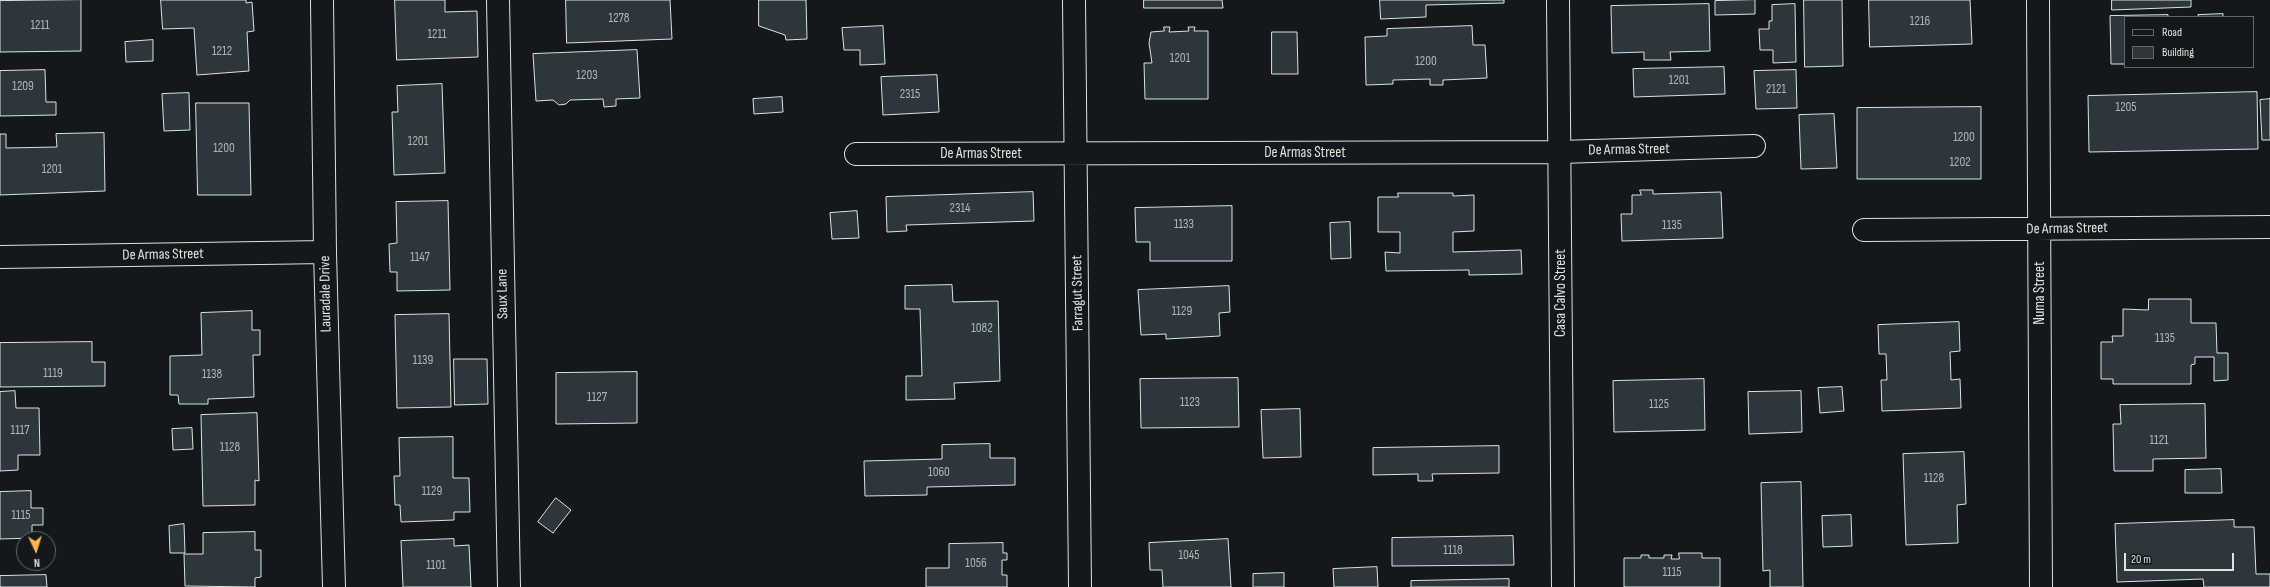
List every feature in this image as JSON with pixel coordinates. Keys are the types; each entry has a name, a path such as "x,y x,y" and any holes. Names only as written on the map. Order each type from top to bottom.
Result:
{"street":[{"name":"Lauradale Drive","path":"322,0 325,252 334,587"},
{"name":"Saux Lane","path":"498,0 509,587"},
{"name":"Farragut Street","path":"1074,0 1080,587"},
{"name":"Casa Calvo Street","path":"1558,0 1563,587"},
{"name":"Numa Street","path":"2038,0 2041,587"},
{"name":"De Armas Street","path":"856,154 1560,152 1754,146"},
{"name":"De Armas Street","path":"1864,230 2040,230 2270,227"},
{"name":"De Armas Street","path":"0,257 325,252"}],"building":[{"path":"81,0 81,51 0,52 0,1"},
{"path":"161,0 246,0 246,3 252,2 254,31 247,32 249,71 197,75 194,28 163,29"},
{"path":"395,0 445,0 445,12 477,11 478,57 397,60"},
{"path":"566,0 670,0 672,39 567,43"},
{"path":"759,0 806,0 807,39 786,40 785,35 759,26"},
{"path":"1144,0 1222,0 1223,8 1144,8"},
{"path":"1380,0 1504,0 1504,3 1426,5 1426,17 1381,19"},
{"path":"1755,0 1755,14 1715,15 1715,1"},
{"path":"1804,0 1842,0 1843,66 1805,67"},
{"path":"1869,0 1970,0 1972,44 1870,47"},
{"path":"2112,0 2191,0 2191,7 2112,10"},
{"path":"1709,4 1710,51 1670,52 1671,60 1644,60 1644,52 1612,53 1611,6"},
{"path":"1795,4 1796,62 1773,63 1773,50 1760,50 1759,29 1769,29 1769,21 1772,21 1772,5"},
{"path":"2223,14 2223,16 2198,16"},
{"path":"2168,15 2124,16 2124,64 2111,64 2110,16"},
{"path":"883,26 885,64 860,65 860,50 844,50 842,28"},
{"path":"1472,26 1473,45 1485,45 1487,78 1443,80 1443,85 1430,85 1430,79 1393,80 1393,84 1366,85 1365,37 1387,36 1387,29"},
{"path":"1164,27 1170,27 1169,32 1189,31 1188,27 1195,27 1194,31 1208,31 1208,99 1145,99 1144,63 1152,63 1149,43 1151,32 1164,31"},
{"path":"1272,32 1297,32 1298,74 1272,74"},
{"path":"153,40 153,61 126,62 125,42"},
{"path":"637,50 640,98 616,99 616,106 604,107 603,99 570,100 566,104 559,105 553,100 536,101 533,54"},
{"path":"1724,67 1725,94 1634,97 1633,69"},
{"path":"45,70 46,102 56,102 56,115 0,116 0,71"},
{"path":"1796,70 1797,108 1756,109 1754,71"},
{"path":"937,75 939,112 883,115 881,77"},
{"path":"442,84 445,173 394,175 392,112 398,112 397,86"},
{"path":"2257,92 2258,149 2089,152 2088,96"},
{"path":"189,93 190,130 164,131 162,94"},
{"path":"782,97 783,112 754,114 753,99"},
{"path":"2270,99 2270,140 2262,140 2260,100"},
{"path":"196,103 249,103 251,195 198,195"},
{"path":"1981,107 1981,179 1857,179 1857,108"},
{"path":"1834,114 1837,168 1801,169 1799,115"},
{"path":"104,133 105,191 0,195 0,134 6,134 6,148 57,147 56,134"},
{"path":"1640,190 1653,190 1653,194 1721,192 1723,238 1622,241 1621,214 1632,214 1632,195 1641,195"},
{"path":"1033,192 1034,221 906,225 907,231 887,232 886,197"},
{"path":"1398,193 1453,193 1453,196 1474,195 1474,231 1453,232 1453,252 1521,250 1522,274 1469,275 1469,270 1386,271 1385,252 1400,253 1400,232 1378,232 1378,197 1398,197"},
{"path":"448,201 450,290 397,291 397,272 390,272 389,244 397,243 396,202"},
{"path":"1232,206 1232,261 1150,261 1150,242 1136,242 1135,208"},
{"path":"857,211 859,238 832,239 830,213"},
{"path":"1350,222 1351,258 1331,259 1330,223"},
{"path":"952,285 953,302 998,301 1000,381 954,383 955,399 906,400 906,376 922,376 920,309 905,309 905,286"},
{"path":"1229,286 1230,312 1219,313 1220,336 1166,339 1166,334 1141,335 1138,290"},
{"path":"2149,299 2191,299 2191,323 2216,323 2217,353 2228,353 2228,380 2214,381 2214,357 2195,357 2195,364 2191,365 2191,384 2113,384 2113,379 2101,379 2101,342 2113,342 2112,336 2123,336 2123,309 2148,310"},
{"path":"252,311 252,330 260,330 260,355 253,355 254,397 208,399 208,404 179,404 178,395 170,395 170,356 202,355 201,313"},
{"path":"449,314 451,407 397,408 395,315"},
{"path":"1959,322 1960,351 1950,352 1951,380 1960,379 1961,408 1882,411 1881,380 1887,380 1886,354 1879,354 1878,325"},
{"path":"92,342 92,362 105,362 105,386 0,387 0,343"},
{"path":"454,359 487,359 488,404 455,405"},
{"path":"637,372 637,423 556,424 556,373"},
{"path":"1238,378 1239,427 1141,428 1140,379"},
{"path":"1704,379 1705,430 1614,432 1613,381"},
{"path":"1842,387 1844,411 1820,413 1818,388"},
{"path":"15,391 16,408 39,408 40,455 18,455 18,470 0,471 0,392"},
{"path":"1801,391 1802,432 1749,434 1748,392"},
{"path":"2205,404 2206,458 2153,459 2153,471 2114,471 2113,424 2121,424 2120,405"},
{"path":"1300,409 1301,457 1263,458 1261,410"},
{"path":"257,413 259,481 255,480 255,505 203,506 201,415"},
{"path":"192,428 193,449 173,450 172,429"},
{"path":"453,437 453,478 469,478 470,512 454,512 454,520 401,522 400,505 395,505 394,476 400,476 399,438"},
{"path":"990,444 990,458 1015,458 1015,485 927,487 927,495 865,496 864,461 942,459 942,445"},
{"path":"1499,446 1499,473 1432,474 1433,481 1418,481 1418,474 1373,475 1373,448"},
{"path":"1964,452 1966,504 1957,505 1958,543 1906,545 1903,454"},
{"path":"2221,469 2222,493 2185,493 2185,470"},
{"path":"1801,482 1803,587 1770,587 1770,570 1763,571 1761,483"},
{"path":"31,491 31,508 43,508 43,525 32,525 32,531 16,531 16,538 0,539 0,492"},
{"path":"556,498 571,510 553,533 538,522"},
{"path":"1851,515 1852,546 1823,547 1822,516"},
{"path":"2234,520 2234,527 2254,527 2256,574 2270,574 2270,587 2204,587 2203,579 2117,582 2115,524"},
{"path":"184,524 185,553 170,553 169,526"},
{"path":"255,532 255,550 261,550 261,577 255,578 255,587 185,586 184,554 203,554 203,533"},
{"path":"1513,536 1514,565 1392,566 1392,538"},
{"path":"454,539 454,546 469,545 471,587 403,587 401,541"},
{"path":"1228,539 1231,587 1163,587 1162,570 1150,570 1149,543"},
{"path":"1003,543 1003,553 1007,553 1007,560 1002,560 1002,575 1007,575 1007,587 926,587 926,568 949,568 949,544"},
{"path":"1679,553 1702,553 1702,558 1720,558 1720,587 1624,587 1624,558 1641,558 1641,555 1649,555 1649,558 1664,558 1664,555 1672,555 1671,559 1679,559"},
{"path":"1377,567 1378,587 1334,587 1333,569"},
{"path":"1284,573 1284,587 1253,587 1253,574"},
{"path":"46,575 47,587 0,587 0,576"},
{"path":"1509,579 1509,587 1411,587 1411,581"}]}
